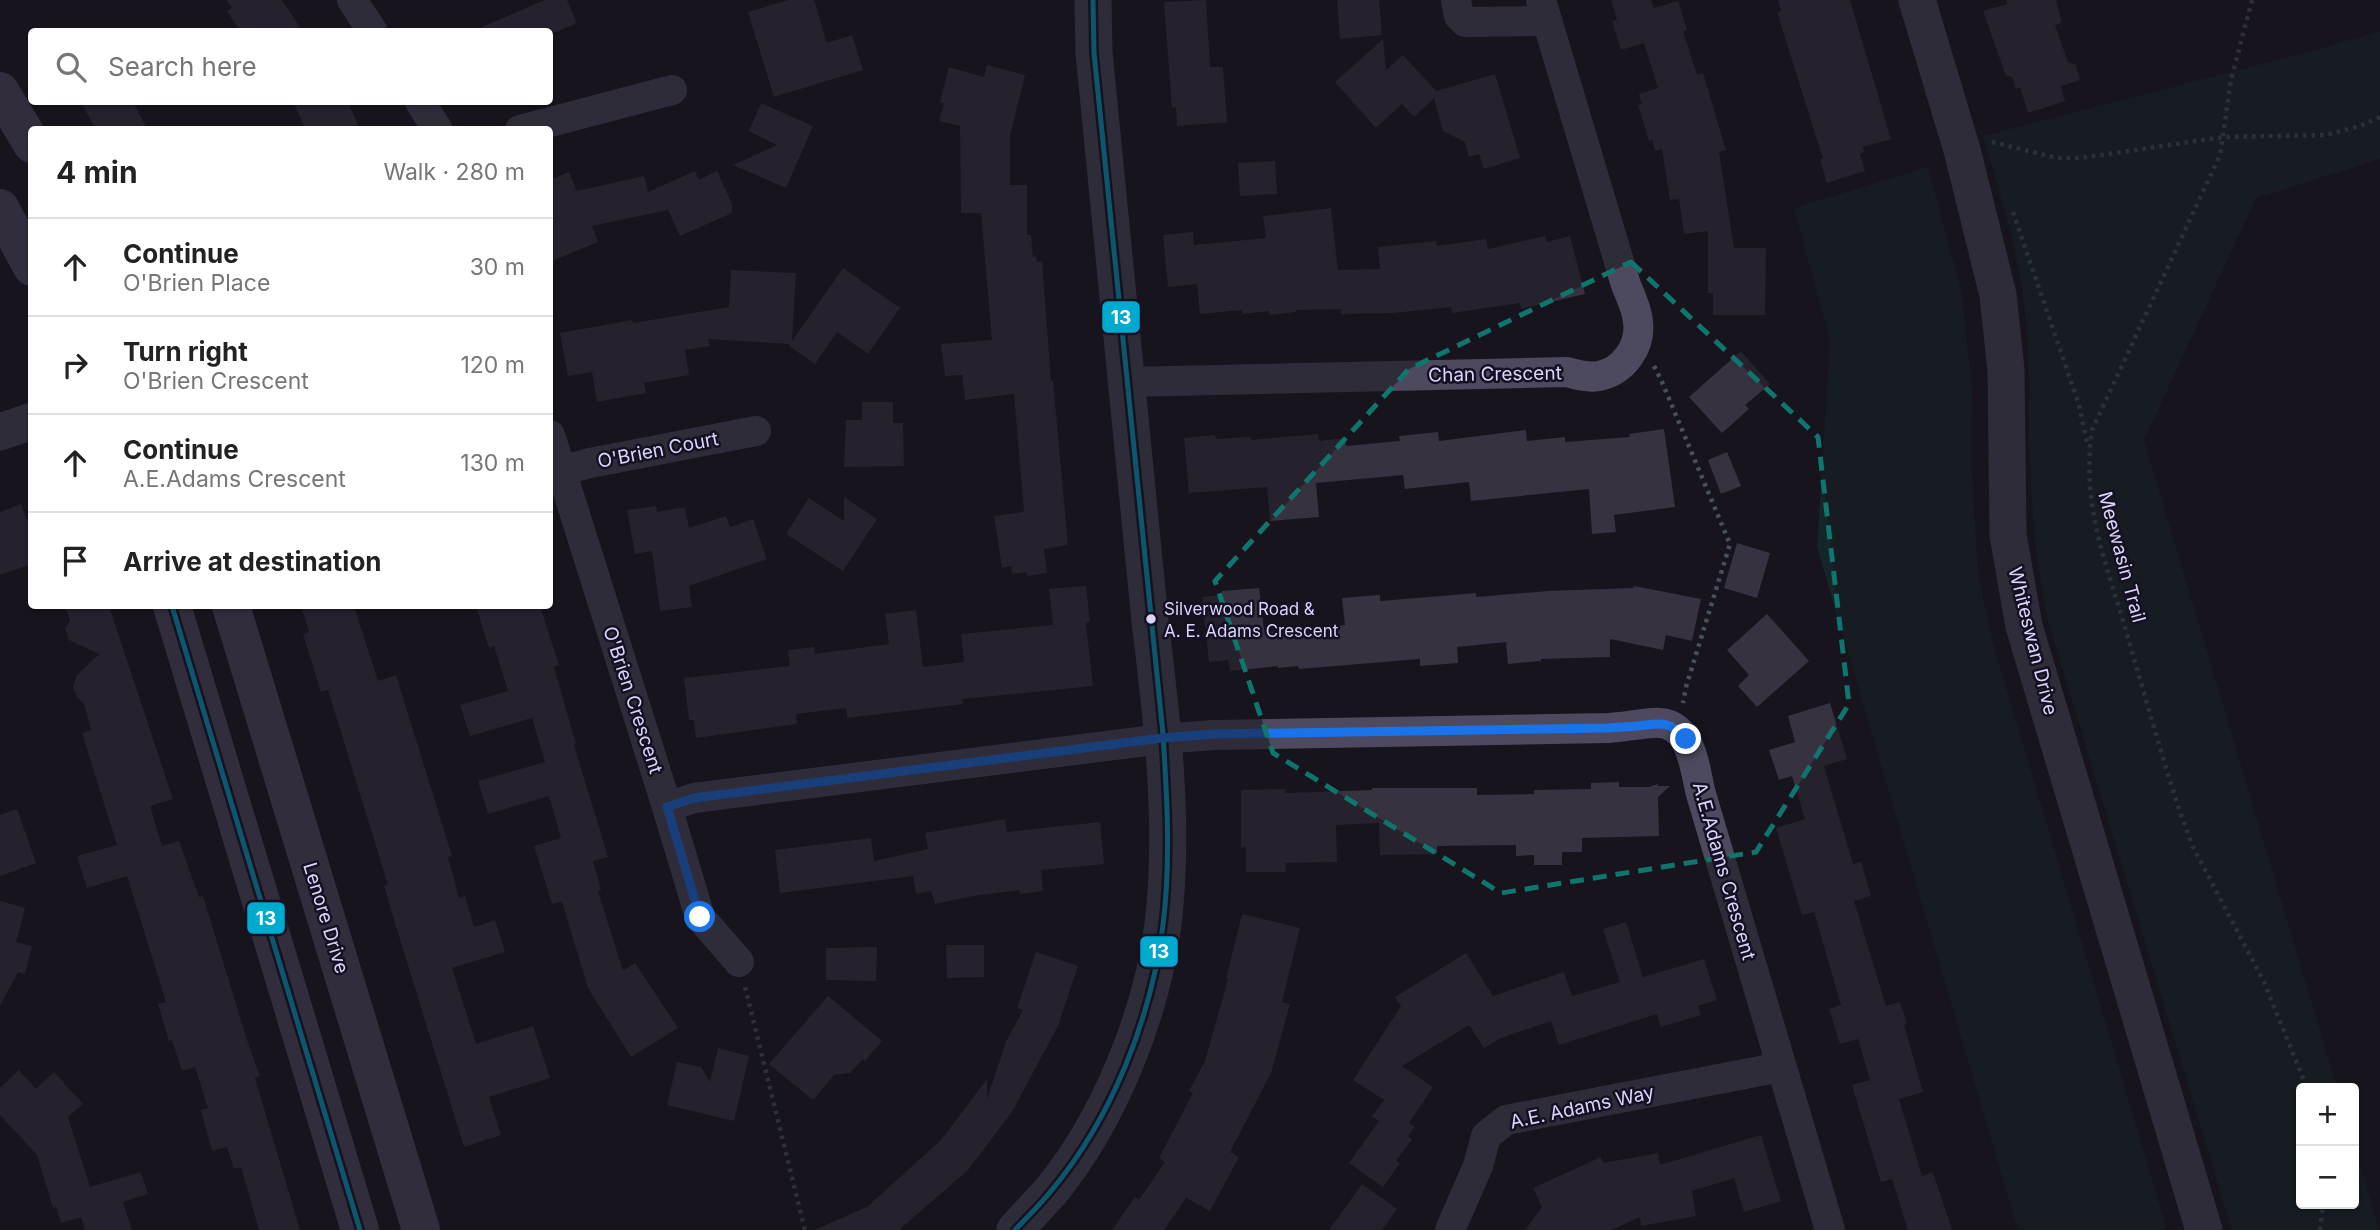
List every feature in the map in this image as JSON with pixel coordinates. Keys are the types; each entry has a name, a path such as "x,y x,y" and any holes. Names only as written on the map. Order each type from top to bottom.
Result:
{"main road":[{"path":"0,91 28,137"},
{"path":"0,208 28,260"},
{"path":"173,609 360,1230"},
{"name":"Lenore Drive","path":"231,609 421,1230"}],"street":[{"path":"352,0 370,28"},
{"path":"1015,1230 1051,1190 1089,1136 1118,1083 1152,987 1163,924 1167,863 1162,738 1094,53 1093,0"},
{"name":"Chan Crescent","path":"1128,382 1567,372 1585,377 1600,376 1621,365 1634,349 1638,338 1636,310 1626,285 1544,10 1465,22 1459,16 1456,0"},
{"name":"Whiteswan Drive","path":"1917,0 1965,163 1998,295 2006,370 2008,535 2024,625 2203,1230"},
{"path":"535,126 672,90"},
{"path":"422,105 435,126"},
{"path":"0,432 28,422"},
{"name":"O'Brien Court","path":"560,471 755,431"},
{"name":"O'Brien Crescent","path":"553,446 700,917 739,962"},
{"name":"A.E.Adams Crescent","path":"1162,738 1214,734 1608,728 1654,722 1668,724 1679,731 1691,751 1701,794 1830,1230"},
{"path":"667,807 694,798 1162,738"},
{"name":"A.E. Adams Way","path":"1450,1230 1478,1166 1486,1136 1506,1120 1781,1067"}],"path":[{"name":"Meewasin Trail","path":"2252,0 2231,80 2224,137 2214,168 2092,429 2089,492 2099,543 2180,812 2193,846 2264,982 2305,1083"},
{"path":"1991,141 2057,158 2081,158 2224,137 2326,135 2360,126 2380,117"},
{"path":"2010,202 2079,405 2089,453"},
{"path":"1662,382 1730,544 1686,687"},
{"path":"752,1013 805,1230"},
{"path":"2320,1230 2322,1209"}],"highlighted area":[{"path":"1631,262 1818,437 1849,704 1756,852 1501,893 1273,753 1215,581 1409,369"}],"shaded area":[{"path":"2380,31 2380,159 2256,198 2144,440 2336,1083 2296,1083 2296,1209 2359,1209 2359,1161 2379,1230 2232,1230 2049,624 2040,578 2033,509 2028,351 2020,275 1983,136"},
{"path":"1928,167 1962,294 1972,391 1971,457 1978,574 1992,640 2167,1230 2018,1230 1817,547 1830,340 1794,208"}],"building":[{"path":"226,0 282,0 300,28 238,28 227,11 232,8"},
{"path":"545,0 567,0 577,23 556,32 553,32 553,28 479,28"},
{"path":"788,0 814,0 827,43 852,35 863,70 774,97 748,12"},
{"path":"1206,0 1210,67 1223,67 1227,122 1177,126 1176,107 1172,108 1164,2"},
{"path":"1337,0 1379,0 1382,35 1340,39"},
{"path":"1611,0 1651,0 1654,8 1678,1 1687,30 1683,31 1697,75 1703,73 1726,150 1719,152 1734,248 1766,248 1765,315 1713,315 1713,293 1708,293 1708,231 1684,234 1679,199 1670,200 1662,149 1655,151 1652,140 1649,141 1638,105 1642,104 1639,94 1658,88 1644,43 1621,50 1612,21 1617,20"},
{"path":"1778,0 1850,0 1891,139 1863,147 1864,152 1860,154 1865,171 1827,183 1820,159 1823,159 1777,12 1781,11"},
{"path":"2006,0 2056,0 2062,23 2055,25 2068,62 2076,65 2080,80 2061,86 2065,101 2028,113 2020,87 2016,89 2012,77 2006,76 1983,11 2007,4"},
{"path":"1383,39 1386,70 1403,55 1436,91 1495,74 1520,158 1484,169 1479,154 1469,157 1465,142 1443,131 1434,98 1414,117 1402,104 1376,128 1335,82"},
{"path":"987,65 1025,75 1010,136 1010,185 1027,185 1027,235 1031,235 1033,257 1036,256 1037,262 1042,261 1068,545 1044,549 1047,573 1027,576 1026,572 1012,574 1011,566 1002,568 994,516 1024,512 1014,394 965,400 962,375 945,376 941,344 992,340 981,213 961,213 960,126 939,121 944,103 940,102 949,67 984,77"},
{"path":"761,103 813,126 786,188 733,165 777,145 749,131"},
{"path":"83,105 135,105 146,126 94,126"},
{"path":"294,105 349,105 358,126 304,126"},
{"path":"1275,161 1277,194 1240,196 1238,163"},
{"path":"695,171 699,180 717,171 732,204 732,213 680,236 668,210 592,226 598,242 553,261 553,179 569,172 577,191 644,176 648,192"},
{"path":"1331,208 1338,270 1380,269 1378,247 1436,241 1437,246 1486,239 1488,249 1545,236 1547,242 1570,236 1585,294 1521,309 1520,303 1452,313 1451,307 1393,313 1341,314 1341,309 1296,310 1270,315 1269,311 1243,314 1242,310 1200,314 1197,284 1168,287 1163,235 1193,232 1194,245 1266,238 1263,216"},
{"path":"843,268 900,308 868,354 837,332 815,364 789,346 790,344 708,339 710,346 685,350 689,375 644,383 646,393 597,402 592,372 568,376 560,333 729,307 731,270 796,273 792,341"},
{"path":"1741,351 1770,384 1745,405 1749,409 1722,433 1689,397"},
{"path":"862,402 893,402 893,423 903,423 904,466 844,467 846,420 862,420"},
{"path":"1664,429 1675,507 1614,515 1616,532 1592,534 1589,489 1471,501 1469,482 1405,489 1403,475 1316,483 1319,517 1270,521 1267,487 1189,493 1184,438 1215,435 1216,439 1251,437 1251,440 1318,434 1319,441 1345,438 1346,446 1400,441 1399,436 1438,432 1439,441 1526,430 1527,441 1565,437 1565,442 1630,437 1629,434"},
{"path":"1727,452 1741,486 1721,494 1708,460"},
{"path":"844,497 877,519 843,571 786,534 809,498 844,521"},
{"path":"21,504 28,522 28,565 0,575 0,512"},
{"path":"656,506 657,512 685,507 689,528 726,516 730,527 753,519 767,559 689,586 692,607 660,611 652,551 635,554 627,510"},
{"path":"1737,543 1770,553 1757,598 1724,588"},
{"path":"1086,586 1090,622 1086,623 1093,686 962,699 963,704 847,718 846,708 796,714 797,724 696,738 694,720 689,720 684,678 790,666 788,650 814,647 815,654 889,644 885,614 916,610 923,667 964,662 961,634 1053,625 1049,589"},
{"path":"1634,586 1701,599 1692,641 1666,635 1663,650 1610,639 1610,657 1541,659 1508,664 1506,642 1457,647 1458,663 1420,666 1420,659 1299,669 1298,666 1278,666 1230,671 1228,660 1209,662 1202,597 1222,595 1222,591 1259,588 1264,630 1269,632 1345,625 1342,598 1380,595 1380,601 1476,593 1476,597"},
{"path":"66,609 110,609 173,799 150,806 162,846 179,841 199,897 203,896 260,1076 255,1078 300,1230 259,1230 241,1167 234,1169 227,1147 212,1151 201,1110 208,1108 195,1067 182,1071 172,1040 169,1041 158,1004 166,1002 127,876 87,888 77,856 117,845 82,733 91,730 84,704 73,687 77,675 99,654 69,640 65,629 70,621"},
{"path":"302,609 355,609 378,681 396,675 452,856 448,857 459,898 465,896 474,927 495,920 505,952 452,968 476,1044 533,1026 550,1078 489,1097 501,1135 464,1147 395,923 384,886 388,885 328,690 321,692 303,634 309,632"},
{"path":"477,609 541,609 559,665 554,667 576,744 574,745 608,857 593,861 601,890 598,891 623,971 635,963 678,1028 631,1057 588,988 562,902 552,904 534,846 561,838 549,796 488,814 478,781 545,762 532,718 470,736 460,705 508,691 494,646 489,648"},
{"path":"1767,614 1809,661 1757,707 1738,686 1749,675 1727,650"},
{"path":"1830,703 1847,759 1824,766 1853,864 1861,862 1871,896 1854,901 1886,1006 1900,1002 1923,1092 1899,1099 1922,1176 1933,1172 1952,1230 1908,1230 1892,1179 1881,1182 1852,1085 1870,1080 1858,1039 1840,1044 1829,1009 1841,1005 1814,912 1802,915 1776,828 1805,819 1792,776 1779,780 1769,750 1795,742 1788,716"},
{"path":"1619,782 1619,787 1649,787 1658,784 1670,786 1658,797 1659,836 1582,838 1582,852 1562,852 1562,865 1534,865 1534,855 1516,856 1516,845 1437,846 1437,854 1380,855 1379,823 1336,825 1337,862 1285,863 1286,872 1246,872 1246,847 1241,848 1241,790 1285,789 1285,793 1372,788 1477,788 1477,795 1534,794 1534,790 1591,789 1591,783"},
{"path":"17,809 36,863 0,876 0,815"},
{"path":"1005,819 1007,832 1100,822 1104,864 1041,870 1043,891 1020,894 1019,890 935,904 931,891 916,894 913,876 780,893 775,850 871,838 874,861 928,849 925,833"},
{"path":"0,901 25,908 16,942 32,946 25,974 18,972 0,1006"},
{"path":"1242,914 1300,928 1282,1002 1290,1004 1271,1073 1230,1152 1239,1157 1210,1211 1186,1198 1164,1230 1112,1230 1135,1197 1139,1200 1165,1162 1159,1158 1193,1093 1189,1091 1205,1061 1228,979"},
{"path":"1626,922 1643,977 1704,959 1717,1000 1698,1006 1701,1015 1661,1027 1657,1014 1559,1045 1551,1021 1501,1038 1484,1048 1469,1025 1402,1066 1433,1087 1409,1123 1415,1127 1408,1136 1412,1139 1396,1161 1400,1163 1383,1187 1349,1163 1379,1121 1372,1116 1384,1100 1353,1080 1401,1006 1395,997 1466,953 1493,996 1564,972 1572,996 1620,982 1603,929"},
{"path":"946,945 984,945 984,977 947,978"},
{"path":"877,947 876,981 826,980 826,948"},
{"path":"1036,952 1078,966 1058,1026 1012,1112 968,1170 899,1230 814,1230 867,1207 941,1140 987,1079 987,1099 1006,1042 1023,1010 1017,1008"},
{"path":"828,996 882,1041 865,1061 863,1059 850,1073 834,1075 813,1100 769,1064"},
{"path":"718,1048 749,1056 734,1121 667,1105 677,1062 701,1067 710,1082"},
{"path":"19,1070 36,1089 54,1072 83,1104 68,1117 90,1187 141,1172 148,1194 123,1202 132,1230 85,1230 81,1217 61,1223 56,1207 53,1208 37,1155 0,1115 0,1088"},
{"path":"1761,1135 1781,1201 1744,1212 1734,1178 1692,1191 1696,1216 1641,1226 1640,1217 1611,1230 1525,1230 1542,1207 1533,1188 1601,1157 1603,1163 1658,1153 1660,1165"},
{"path":"1362,1184 1397,1209 1382,1230 1329,1230"}],"transit line":[{"name":"13","path":"1015,1230 1047,1196 1073,1162 1093,1132 1125,1066 1149,996 1163,925 1167,877 1168,829 1163,734 1094,53 1093,0"},
{"name":"13","path":"173,609 360,1230"}],"place":[{"name":"Silverwood Road & A. E. Adams Crescent","path":"1151,619"}],"route":[{"path":"700,917 667,807 694,798 1162,738 1214,734 1608,728 1654,722 1668,724 1686,739"}]}
